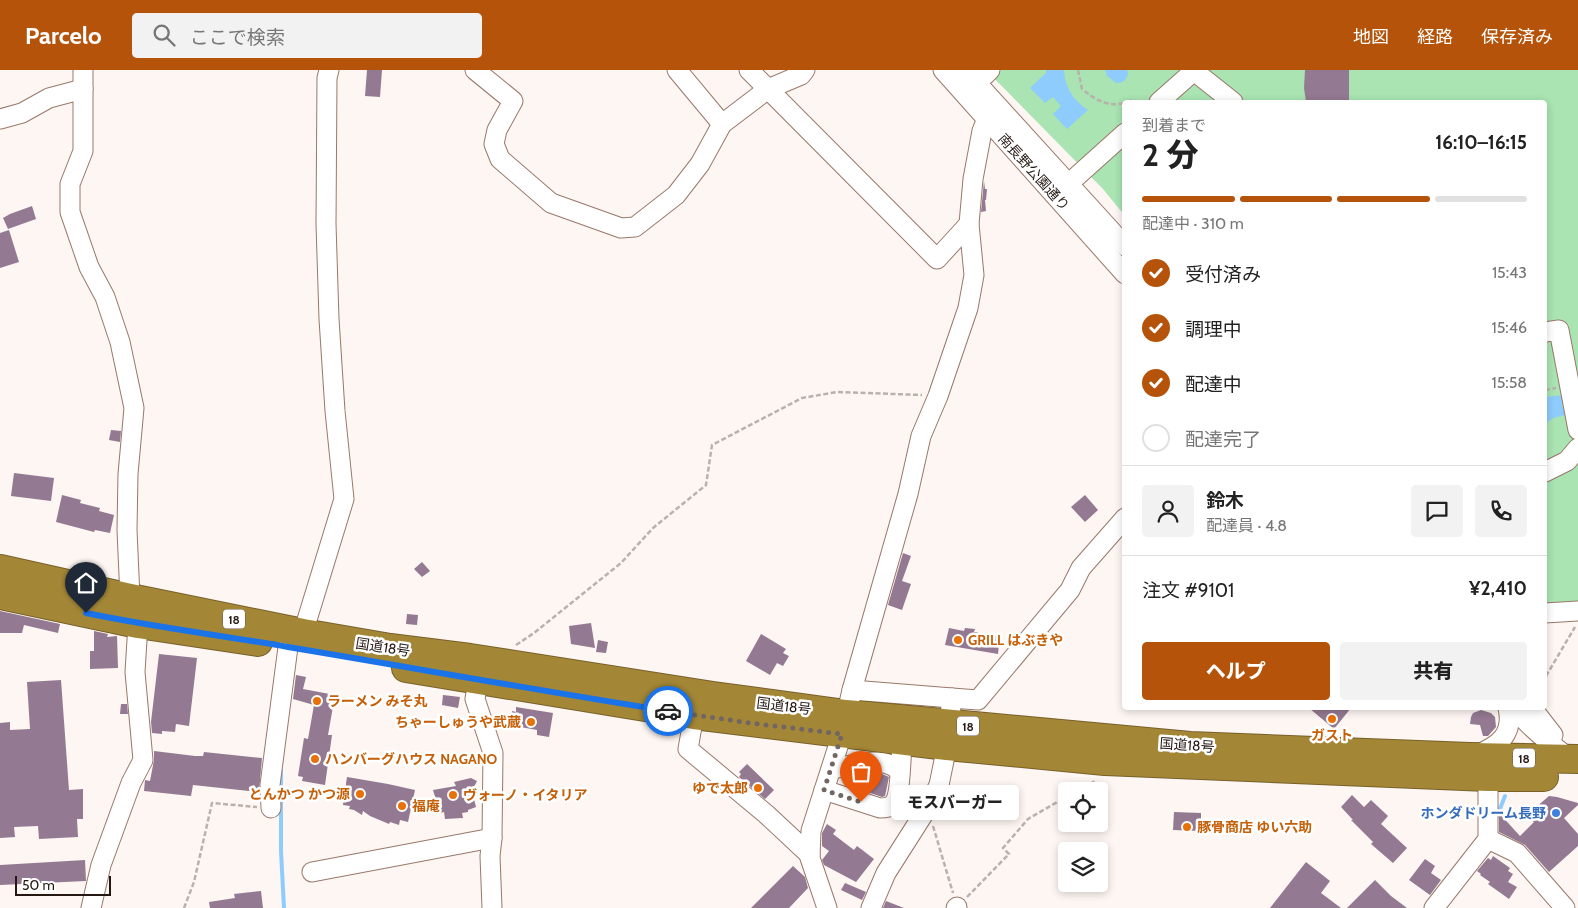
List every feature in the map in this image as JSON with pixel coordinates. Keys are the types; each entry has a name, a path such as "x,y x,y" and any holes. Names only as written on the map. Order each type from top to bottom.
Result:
{"highway":[{"name":"国道18号","path":"0,568 130,598 295,640 478,680 694,716 847,712 902,741 949,723 1105,761 1488,777 1575,765"},
{"name":"国道18号","path":"0,595 138,624 390,648 470,658 713,696 847,712 1190,746 1470,757 1575,765"}],"street":[{"path":"83,70 83,151 70,184 70,212 89,267 105,296 120,342 134,408 128,474 127,530 130,598"},
{"path":"271,808 270,785 295,640 344,499 335,412 328,309 326,224 328,70"},
{"path":"475,70 513,101 498,130 494,144 500,159 551,203 621,228 635,227 676,195 700,164 722,124 768,89 801,75 805,70"},
{"path":"677,70 722,124"},
{"path":"749,70 936,259 969,224"},
{"name":"南長野公園通り","path":"943,70 1122,271"},
{"name":"南長野公園通り","path":"965,70 1122,243"},
{"path":"1161,100 1194,70 1231,100"},
{"path":"0,119 22,113 49,98 83,89"},
{"path":"827,908 810,855 811,831 831,769 908,494 921,436 938,396 968,308 974,275 969,224 973,179 986,119"},
{"path":"1076,177 1122,136"},
{"path":"1547,332 1559,330 1578,430"},
{"path":"1547,471 1567,461 1578,448"},
{"path":"871,908 886,873 928,807 939,785 949,723 978,700 1070,590 1081,568 1122,521"},
{"path":"1547,613 1578,612"},
{"path":"91,908 101,865 131,783 143,760 135,672 138,624"},
{"path":"478,680 475,699 494,753 490,856 492,908"},
{"path":"1470,757 1491,748 1505,736 1510,725 1508,710"},
{"path":"1515,710 1524,721 1575,765"},
{"path":"1534,710 1575,765"},
{"path":"694,716 688,749 766,814 810,855"},
{"path":"824,790 880,808 888,808 894,803 898,794 902,741"},
{"path":"831,769 880,762 890,764 899,771"},
{"path":"1437,907 1488,839 1488,777"},
{"path":"312,872 492,838"},
{"path":"1488,839 1516,853 1566,908"}],"path":[{"path":"1078,70 1082,89 1105,104 1122,104"},
{"path":"515,646 621,563 653,528 706,485 712,445 802,398 837,392 938,396"},
{"path":"1547,674 1578,622"},
{"path":"928,807 957,907 1009,854 1003,848 1028,819 1058,802"},
{"path":"184,908 194,882 212,804 271,808"}],"green space":[{"path":"986,70 1578,70 1578,603 1547,605 1547,100 1122,100 1122,212 1103,189"}],"water":[{"path":"1046,70 1064,70 1066,82 1071,93 1088,110 1067,129 1053,114 1061,106 1053,97 1045,103 1030,88 1046,73"},
{"path":"1105,70 1127,70 1127,78 1116,83 1107,76"},
{"path":"1563,395 1562,406 1566,415 1553,418 1547,422 1547,397"}],"building":[{"path":"367,70 382,70 380,97 365,96"},
{"path":"1305,70 1349,70 1349,100 1306,100"},
{"path":"984,181 985,189 987,189 986,211 981,212"},
{"path":"32,206 36,219 8,229 3,218"},
{"path":"9,230 19,262 0,268 0,233"},
{"path":"111,430 121,431 120,442 109,440"},
{"path":"14,473 54,478 51,501 11,496"},
{"path":"62,495 81,500 80,503 100,508 99,511 114,515 110,533 95,530 94,532 56,522"},
{"path":"1085,495 1098,510 1085,522 1071,507"},
{"path":"903,553 911,556 902,581 911,584 902,610 888,605"},
{"path":"422,562 430,571 422,577 414,569"},
{"path":"0,611 60,624 58,633 24,625 22,633 0,633"},
{"path":"407,614 418,615 417,625 406,624"},
{"path":"591,623 595,648 571,644 569,626"},
{"path":"949,628 964,631 965,628 975,629 974,632 998,636 998,654 945,645"},
{"path":"94,631 108,634 107,637 117,636 118,668 90,669 90,651 94,651"},
{"path":"761,634 786,649 783,653 789,656 783,666 777,663 770,675 746,661"},
{"path":"598,640 608,642 606,653 596,652"},
{"path":"159,654 197,658 189,726 176,724 175,732 162,731 162,734 152,733 151,722"},
{"path":"296,675 306,677 303,689 335,695 328,735 332,735 325,785 302,781 303,777 298,776 304,738 308,739 314,705 293,699"},
{"path":"61,680 69,790 83,789 83,819 77,819 78,837 39,839 38,826 14,827 15,837 0,838 0,723 10,722 10,730 30,729 27,682"},
{"path":"443,695 460,697 458,708 442,705"},
{"path":"121,704 127,704 128,714 120,714"},
{"name":"ちゃーしゅうや武蔵","path":"516,707 553,713 549,737 537,735 537,730 510,724 512,711 516,712"},
{"name":"ガスト","path":"1311,710 1349,710 1334,729"},
{"path":"1481,710 1491,713 1495,717 1496,727 1488,736 1483,736 1480,725 1470,724 1473,713"},
{"path":"154,751 195,756 203,756 204,752 262,758 259,792 193,785 191,796 144,791 145,780 150,781"},
{"path":"747,764 774,790 765,799 739,777 741,774 739,772"},
{"path":"875,773 889,777 885,796 882,797 856,788 859,781 862,782 865,774"},
{"path":"347,777 415,790 408,822 400,820 399,825 390,822 389,824 363,811 362,815 349,809 350,806 343,805"},
{"name":"ヴォーノ・イタリア","path":"471,778 477,781 472,791 476,807 462,813 463,818 445,819 444,812 440,813 433,790 456,786 454,782"},
{"path":"1352,795 1364,807 1371,800 1388,816 1381,824 1407,848 1393,863 1371,844 1373,842 1341,807"},
{"path":"1549,796 1578,803 1564,818 1578,834 1578,846 1549,872 1525,845 1499,832 1499,813 1520,836 1534,822 1531,820 1539,812 1535,808"},
{"path":"1174,812 1201,813 1201,831 1173,830"},
{"path":"827,824 836,830 833,834 854,850 857,846 874,859 856,882 824,865 822,860 829,851 822,846 822,833"},
{"path":"1493,856 1510,868 1508,871 1513,874 1508,882 1517,887 1509,899 1488,884 1490,882 1477,871 1488,858 1491,860"},
{"path":"1425,859 1435,866 1431,873 1441,880 1430,895 1409,880"},
{"path":"85,860 86,881 0,885 0,865"},
{"path":"1306,862 1330,881 1321,893 1341,908 1270,908"},
{"path":"793,866 805,877 808,888 789,908 751,908"},
{"path":"1375,880 1391,896 1407,908 1347,908"},
{"path":"845,883 866,892 862,900 841,890"},
{"path":"261,891 263,908 210,908 209,902 235,898 234,894"},
{"path":"886,901 904,908 883,908"}],"waterway":[{"path":"281,770 281,851 284,908"},
{"path":"1496,819 1505,796"}],"way so far":[{"path":"668,711 694,716 842,734 824,790 861,802"}],"place":[{"name":"GRILL はぶきや","path":"958,640"},
{"name":"ラーメン みそ丸","path":"317,701"},
{"name":"ガスト","path":"1332,719"},
{"name":"ちゃーしゅうや武蔵","path":"531,722"},
{"name":"ハンバーグハウス NAGANO","path":"315,759"},
{"name":"ゆで太郎","path":"758,788"},
{"name":"とんかつ かつ源","path":"360,794"},
{"name":"ヴォーノ・イタリア","path":"453,795"},
{"name":"モスバーガー","path":"861,802"},
{"name":"福庵","path":"402,806"},
{"name":"ホンダドリーム長野","path":"1556,813"},
{"name":"豚骨商店 ゆい六助","path":"1187,827"}],"route":[{"path":"86,613 138,624 288,647 668,711"}]}
